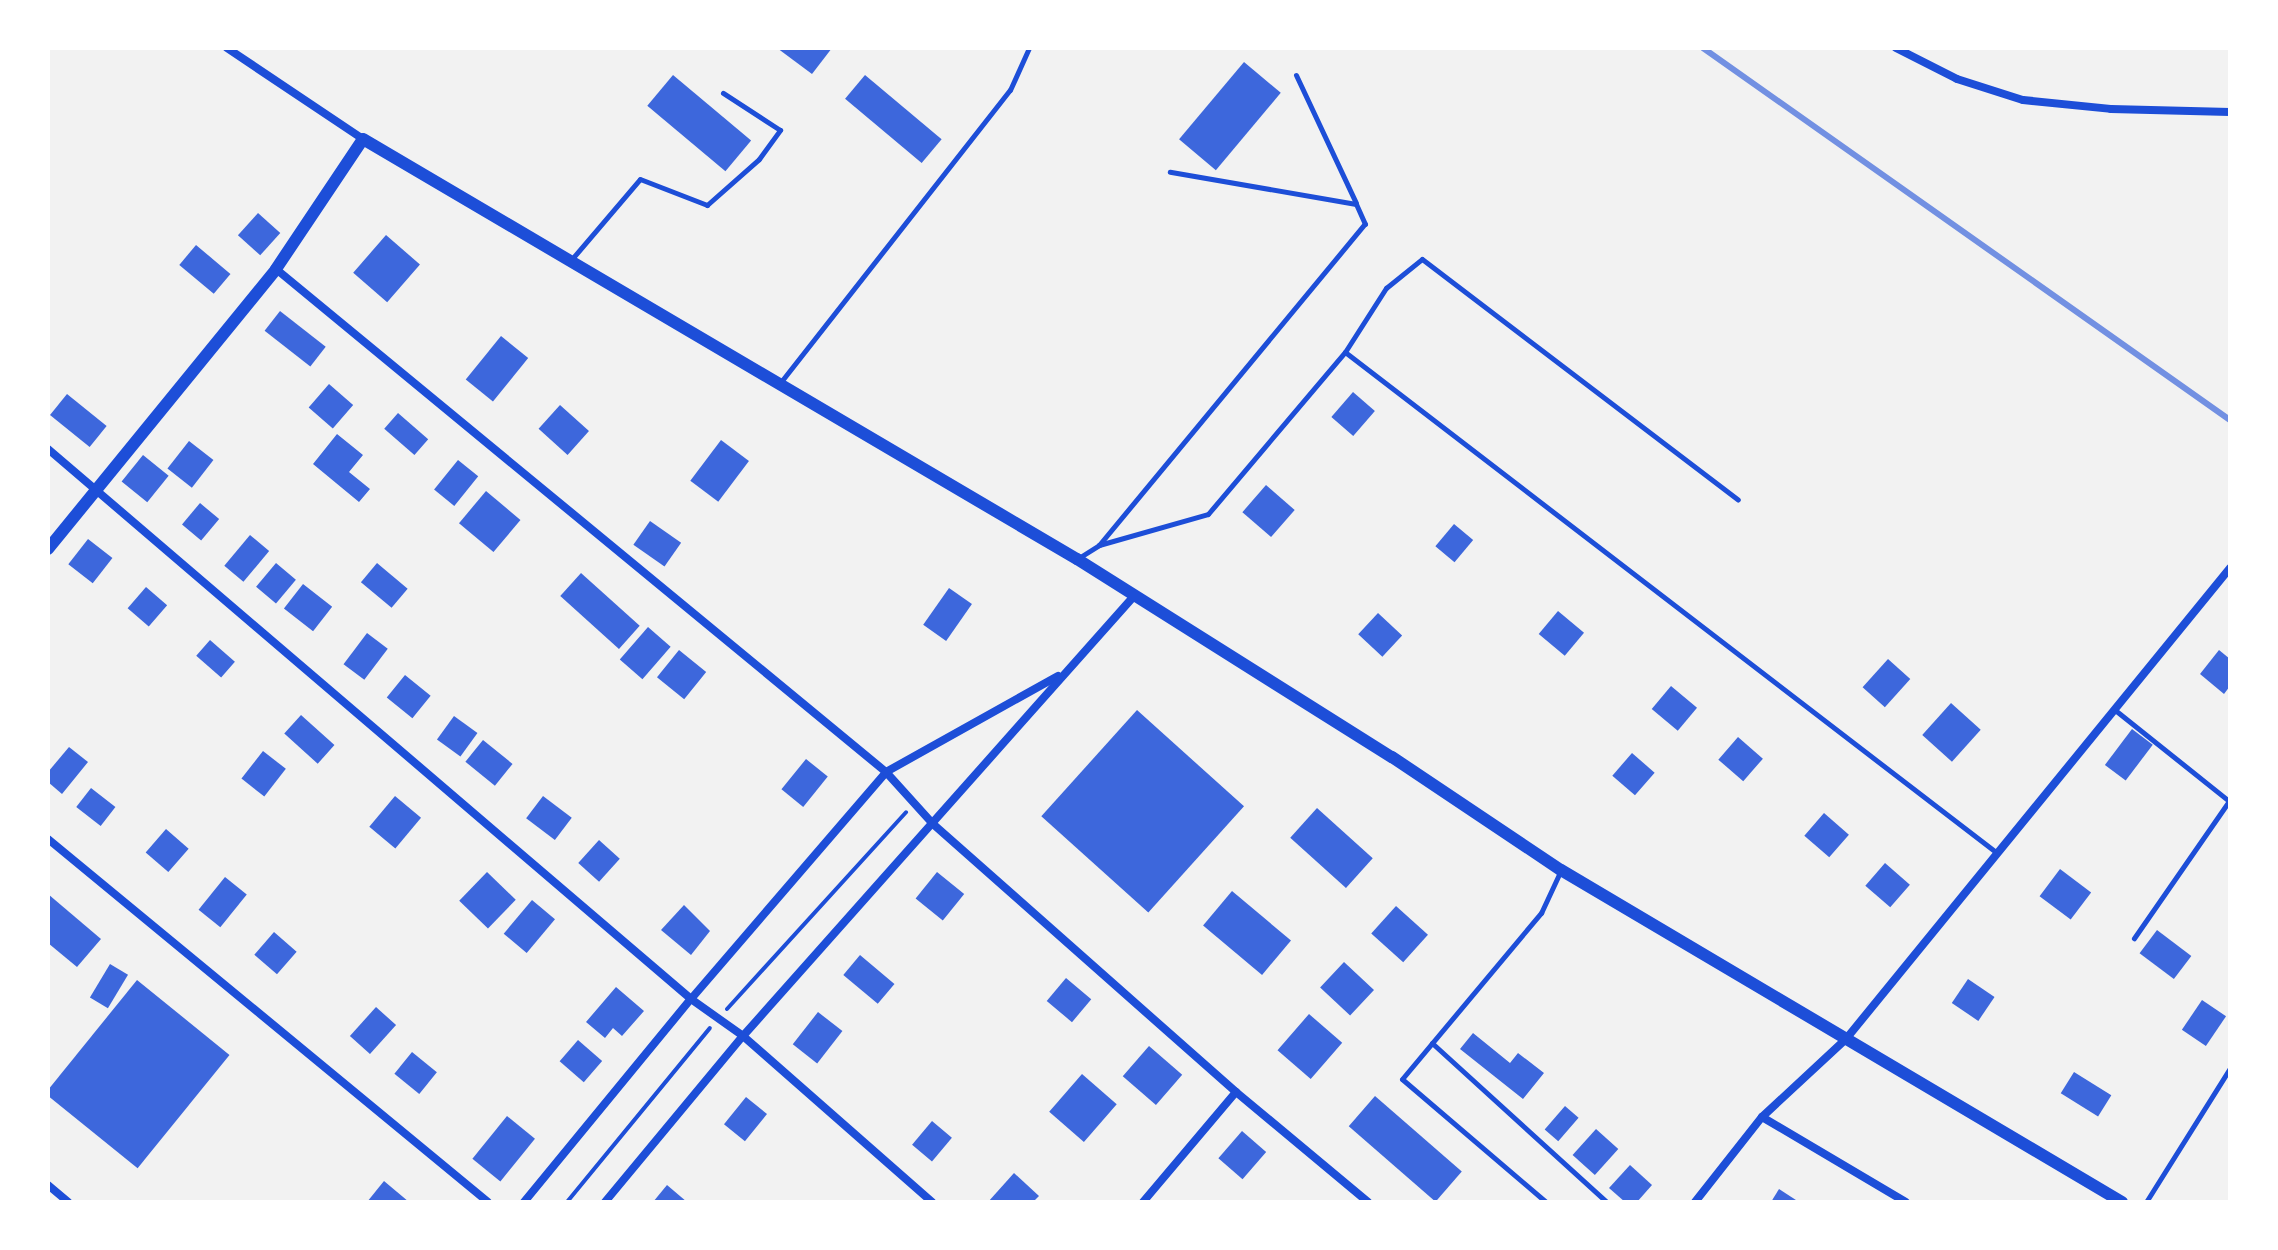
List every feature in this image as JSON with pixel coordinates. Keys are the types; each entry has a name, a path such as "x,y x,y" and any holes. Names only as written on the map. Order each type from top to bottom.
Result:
{"street":[{"path":"227,48 363,139 1077,559 1392,757 1561,870 2122,1202"},
{"path":"1896,48 1957,79 2023,100 2111,109 2230,112"},
{"path":"48,549 276,269 363,139"},
{"path":"276,269 886,772 933,824 1236,1092 1368,1202"},
{"path":"48,449 691,999 743,1036 932,1202"},
{"path":"1695,1202 1762,1117 1846,1039 2230,568"},
{"path":"605,1202 743,1036 1135,595"},
{"path":"524,1202 691,999 886,772 1063,673"},
{"path":"48,839 488,1202"},
{"path":"1143,1202 1236,1092"},
{"path":"1762,1117 1906,1202"},
{"path":"48,1185 68,1202"}],"lane":[{"path":"780,384 1010,90 1029,48"},
{"path":"1099,545 1365,224 1296,75"},
{"path":"571,261 640,179 707,205 759,159 780,130 723,93"},
{"path":"1170,172 1356,204"},
{"path":"1077,559 1099,545 1208,514 1345,352 1386,288 1422,259 1738,500"},
{"path":"1345,352 1998,853"},
{"path":"2115,710 2230,801 2134,938"},
{"path":"1546,1202 1402,1079 1541,913 1561,870"},
{"path":"1432,1043 1607,1202"},
{"path":"2146,1202 2230,1068"}],"path":[{"path":"567,1202 718,1018 915,802"}],"building":[{"path":"777,48 832,48 812,74"},
{"path":"1244,62 1281,93 1216,170 1179,139"},
{"path":"673,75 751,141 725,171 647,106"},
{"path":"865,75 942,139 922,163 845,99"},
{"path":"258,213 280,233 260,255 238,235"},
{"path":"386,235 420,265 387,302 353,273"},
{"path":"196,245 230,274 214,294 179,265"},
{"path":"280,311 326,347 310,366 265,331"},
{"path":"501,336 528,358 493,402 466,380"},
{"path":"329,384 353,405 333,428 309,407"},
{"path":"1353,392 1375,411 1353,436 1331,417"},
{"path":"67,394 107,426 90,447 50,415"},
{"path":"560,405 589,431 568,455 539,429"},
{"path":"398,413 428,439 414,455 384,429"},
{"path":"337,434 363,455 349,472 370,489 359,502 313,464"},
{"path":"721,440 749,461 718,502 690,481"},
{"path":"189,441 213,460 192,488 167,469"},
{"path":"143,455 169,476 147,502 122,481"},
{"path":"458,460 478,476 454,506 434,490"},
{"path":"1266,485 1295,510 1271,537 1242,512"},
{"path":"486,491 520,520 493,552 459,523"},
{"path":"200,503 219,519 201,541 182,524"},
{"path":"650,521 681,543 664,567 633,545"},
{"path":"1454,524 1473,540 1455,562 1435,546"},
{"path":"250,535 269,551 243,582 224,566"},
{"path":"88,539 112,558 93,583 68,564"},
{"path":"276,563 296,580 276,603 256,587"},
{"path":"377,563 408,589 392,608 361,582"},
{"path":"581,573 640,626 619,649 560,596"},
{"path":"303,584 332,607 313,631 284,608"},
{"path":"146,587 167,605 149,627 128,608"},
{"path":"949,588 972,604 946,641 923,625"},
{"path":"1558,611 1584,633 1565,656 1539,634"},
{"path":"1378,613 1402,636 1382,657 1358,634"},
{"path":"648,627 671,647 642,679 620,659"},
{"path":"367,633 388,649 364,680 344,664"},
{"path":"210,640 235,662 221,677 196,656"},
{"path":"679,650 706,672 684,699 657,677"},
{"path":"2219,650 2230,659 2230,686 2224,694 2200,674"},
{"path":"1888,659 1910,679 1885,707 1863,687"},
{"path":"405,675 431,696 412,718 387,698"},
{"path":"1671,686 1697,708 1678,731 1652,709"},
{"path":"1951,703 1981,730 1952,762 1922,735"},
{"path":"1137,710 1244,806 1148,913 1041,816"},
{"path":"301,715 334,745 318,764 284,734"},
{"path":"454,716 477,733 460,757 437,739"},
{"path":"2132,729 2153,745 2126,781 2105,765"},
{"path":"1738,737 1763,759 1743,781 1718,760"},
{"path":"483,740 513,764 495,786 465,762"},
{"path":"69,747 88,762 62,794 48,782 48,772"},
{"path":"263,751 286,769 264,796 241,779"},
{"path":"1632,753 1655,773 1635,795 1612,776"},
{"path":"806,759 828,777 803,807 781,789"},
{"path":"91,788 115,807 101,826 76,807"},
{"path":"395,796 421,818 395,848 369,827"},
{"path":"543,796 572,818 555,840 526,818"},
{"path":"1317,808 1373,858 1346,888 1290,838"},
{"path":"1824,813 1849,835 1829,857 1804,836"},
{"path":"166,829 189,849 168,872 146,852"},
{"path":"599,840 620,859 599,882 578,863"},
{"path":"1885,863 1910,885 1890,907 1865,886"},
{"path":"2060,869 2091,892 2071,920 2040,896"},
{"path":"487,872 516,900 488,929 459,901"},
{"path":"937,872 964,894 943,920 916,898"},
{"path":"225,877 247,895 220,927 199,910"},
{"path":"1232,891 1291,940 1262,975 1203,925"},
{"path":"48,894 101,939 77,967 48,943"},
{"path":"532,900 555,919 527,953 504,934"},
{"path":"684,905 710,931 691,955 661,930"},
{"path":"1396,906 1428,935 1403,962 1371,933"},
{"path":"2157,930 2191,956 2174,979 2140,953"},
{"path":"274,932 297,952 277,974 254,955"},
{"path":"860,955 894,984 878,1004 843,975"},
{"path":"1344,962 1374,990 1350,1016 1320,988"},
{"path":"110,964 128,975 108,1008 90,997"},
{"path":"1066,978 1091,999 1072,1022 1047,1001"},
{"path":"1968,979 1995,997 1978,1021 1952,1003"},
{"path":"137,980 229,1055 138,1168 48,1096 48,1090"},
{"path":"616,987 644,1011 622,1036 613,1028 605,1038 586,1022"},
{"path":"2202,1000 2226,1016 2206,1046 2182,1030"},
{"path":"376,1007 396,1025 370,1054 350,1036"},
{"path":"818,1012 842,1031 817,1063 793,1044"},
{"path":"1309,1014 1342,1043 1311,1079 1278,1050"},
{"path":"1473,1033 1510,1063 1518,1053 1544,1073 1523,1099 1460,1049"},
{"path":"578,1040 602,1061 584,1082 560,1061"},
{"path":"1149,1046 1182,1075 1156,1105 1123,1076"},
{"path":"412,1052 437,1072 419,1094 394,1074"},
{"path":"2074,1072 2111,1095 2098,1117 2061,1093"},
{"path":"1082,1074 1117,1104 1084,1142 1049,1112"},
{"path":"1375,1096 1462,1171 1436,1202 1349,1126"},
{"path":"746,1097 767,1114 745,1141 724,1124"},
{"path":"1565,1106 1579,1118 1558,1141 1545,1129"},
{"path":"507,1116 535,1139 500,1181 472,1159"},
{"path":"932,1121 952,1138 932,1161 912,1145"},
{"path":"1596,1129 1618,1149 1595,1175 1573,1155"},
{"path":"1242,1131 1266,1152 1243,1179 1218,1158"},
{"path":"1630,1165 1652,1185 1637,1202 1625,1202 1609,1188"},
{"path":"1014,1173 1039,1196 1033,1202 988,1202"},
{"path":"384,1181 409,1202 367,1202"},
{"path":"667,1185 687,1202 653,1202"},
{"path":"1779,1189 1799,1202 1771,1202"}],"railway":[{"path":"1703,48 2230,420"}]}
